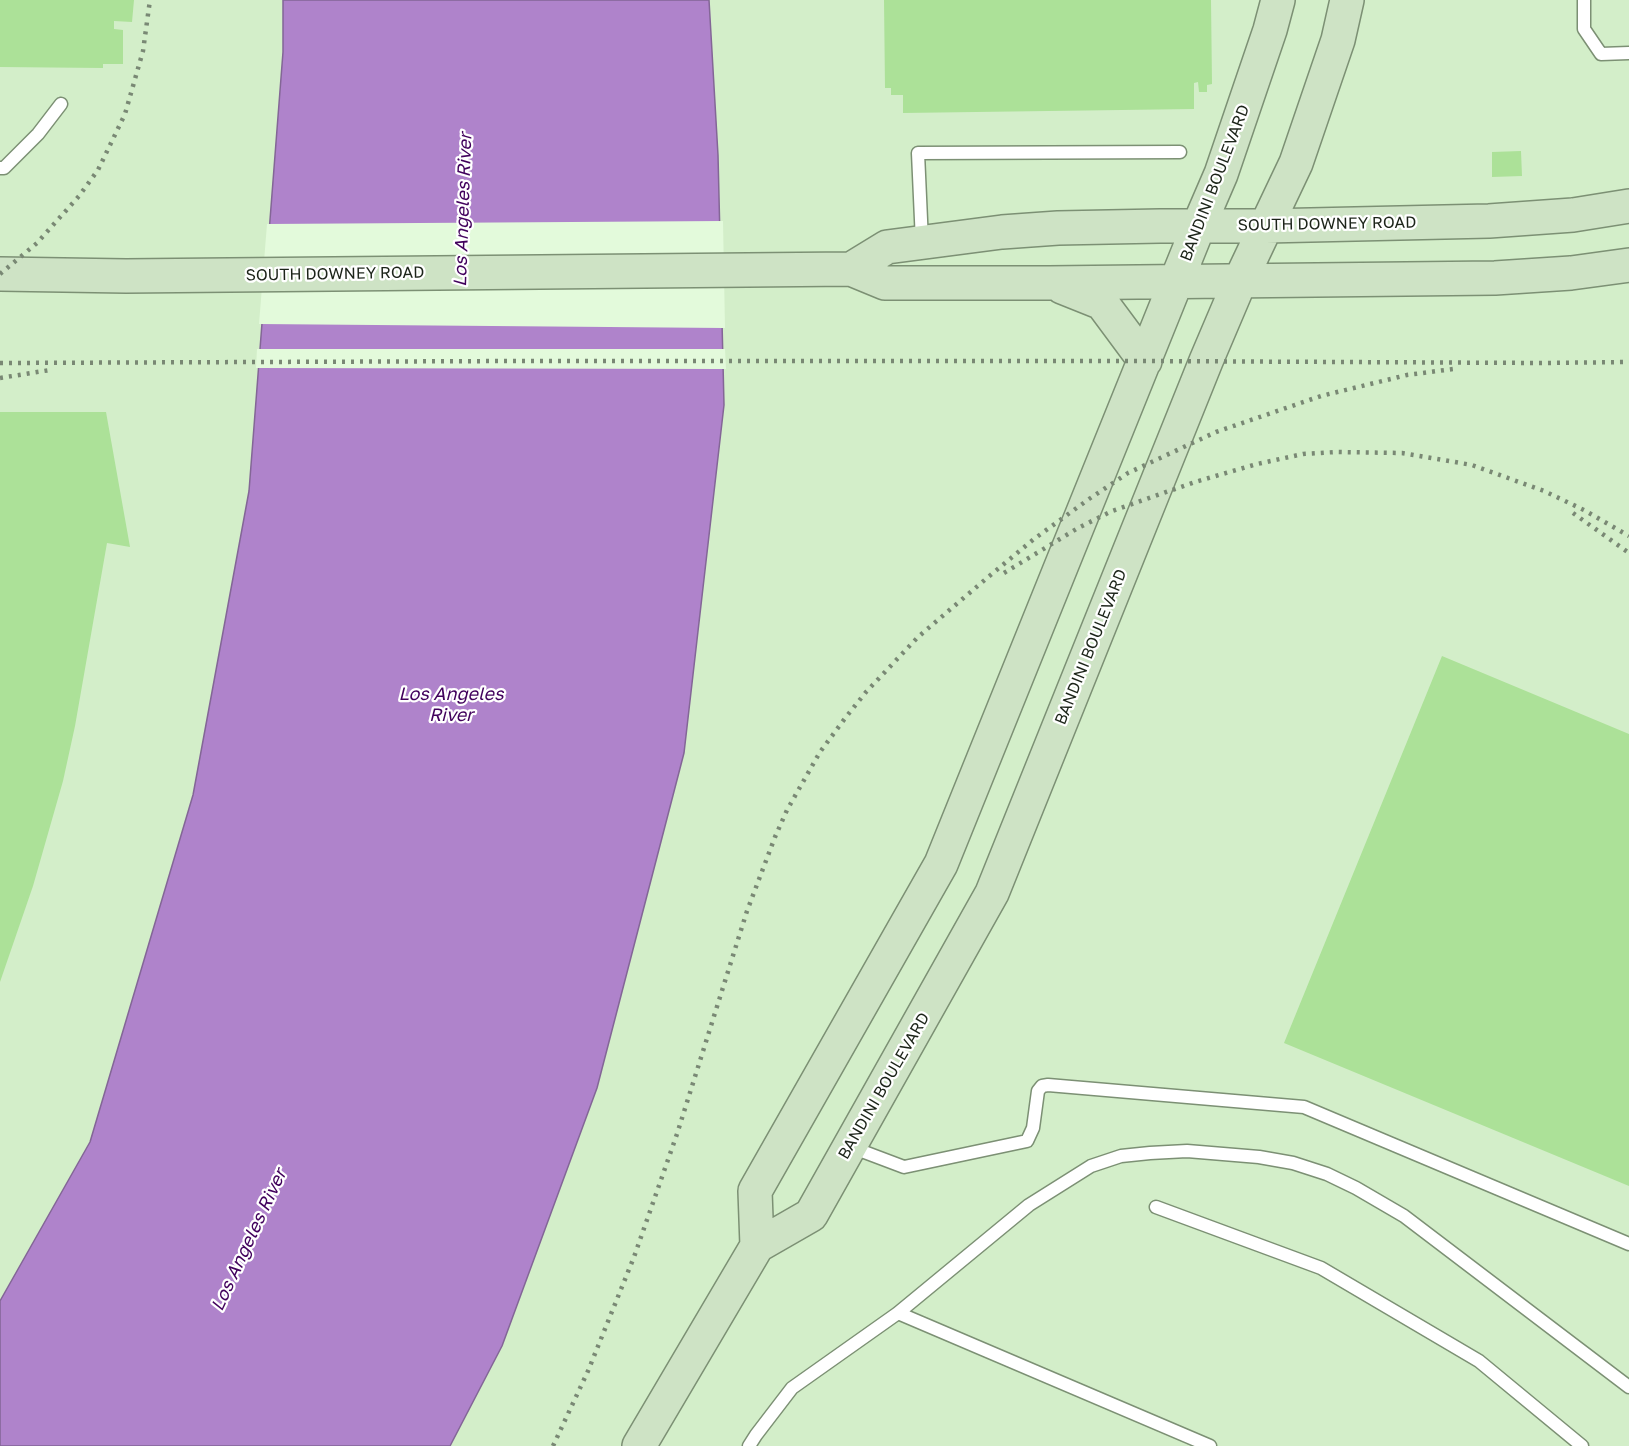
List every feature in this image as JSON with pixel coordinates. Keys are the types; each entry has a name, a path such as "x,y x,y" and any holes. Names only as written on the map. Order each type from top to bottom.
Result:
{"main road":[{"name":"BANDINI BOULEVARD","path":"757,1246 755,1191 941,864 1221,174 1278,0"},
{"name":"BANDINI BOULEVARD","path":"639,1446 757,1246 811,1215 992,893 1176,434 1240,281 1296,163 1338,40 1347,0"},
{"name":"SOUTH DOWNEY ROAD","path":"851,269 887,247 1002,232 1058,228 1489,221 1573,215 1629,206"},
{"name":"SOUTH DOWNEY ROAD","path":"0,274 126,276 851,269 885,283 1049,283 1495,278 1571,273 1629,265"},
{"path":"1049,283 1102,303 1145,361"}],"lane":[{"path":"1584,0 1584,29 1601,54 1629,53"},
{"path":"0,168 4,168 38,134 61,104"},
{"path":"922,243 918,153 1180,152"},
{"path":"850,1147 904,1167 1027,1141 1033,1128 1038,1091 1042,1086 1048,1085 1304,1107 1629,1244"},
{"path":"749,1446 792,1388 898,1313 1029,1205 1091,1166 1135,1154 1187,1151 1224,1153 1293,1163 1327,1174 1381,1201 1404,1216 1629,1387"},
{"path":"1156,1207 1321,1268 1479,1360 1582,1446"},
{"path":"898,1313 1210,1446"}],"shaded area":[{"path":"0,0 1629,0 1629,1446 0,1446"}],"water":[{"name":"Los Angeles River","path":"283,0 709,0 718,155 724,405 684,753 597,1088 502,1346 450,1446 0,1446 0,1301 90,1142 193,795 249,491 283,52"}],"pier":[{"path":"723,221 725,328 259,324 267,224"},
{"path":"257,349 725,349 726,369 256,368"}],"building":[{"path":"0,0 134,0 132,22 114,21 114,29 123,30 123,64 103,64 103,68 0,67"},
{"path":"884,0 1211,0 1212,84 1207,85 1207,92 1199,92 1198,82 1194,83 1194,109 903,113 903,95 891,95 891,88 885,88"},
{"path":"1521,151 1522,176 1492,177 1492,152"},
{"path":"0,412 106,412 130,547 107,543 75,726 63,781 33,886 0,982"},
{"path":"1442,656 1629,734 1629,1186 1284,1043"}],"railway":[{"path":"0,274 37,243 79,196 98,170 125,114 143,51 150,0"},
{"path":"0,363 1629,362"},
{"path":"553,1446 588,1371 634,1257 677,1134 747,911 775,837 787,810 820,752 866,692 918,637 987,578 1034,539 1128,473 1216,432 1321,396 1407,375 1453,369"},
{"path":"0,378 50,370"},
{"path":"1004,573 1078,528 1112,511 1195,482 1257,464 1303,454 1336,452 1402,453 1472,465 1544,491 1584,510 1629,536"},
{"path":"1573,513 1629,553"}]}
